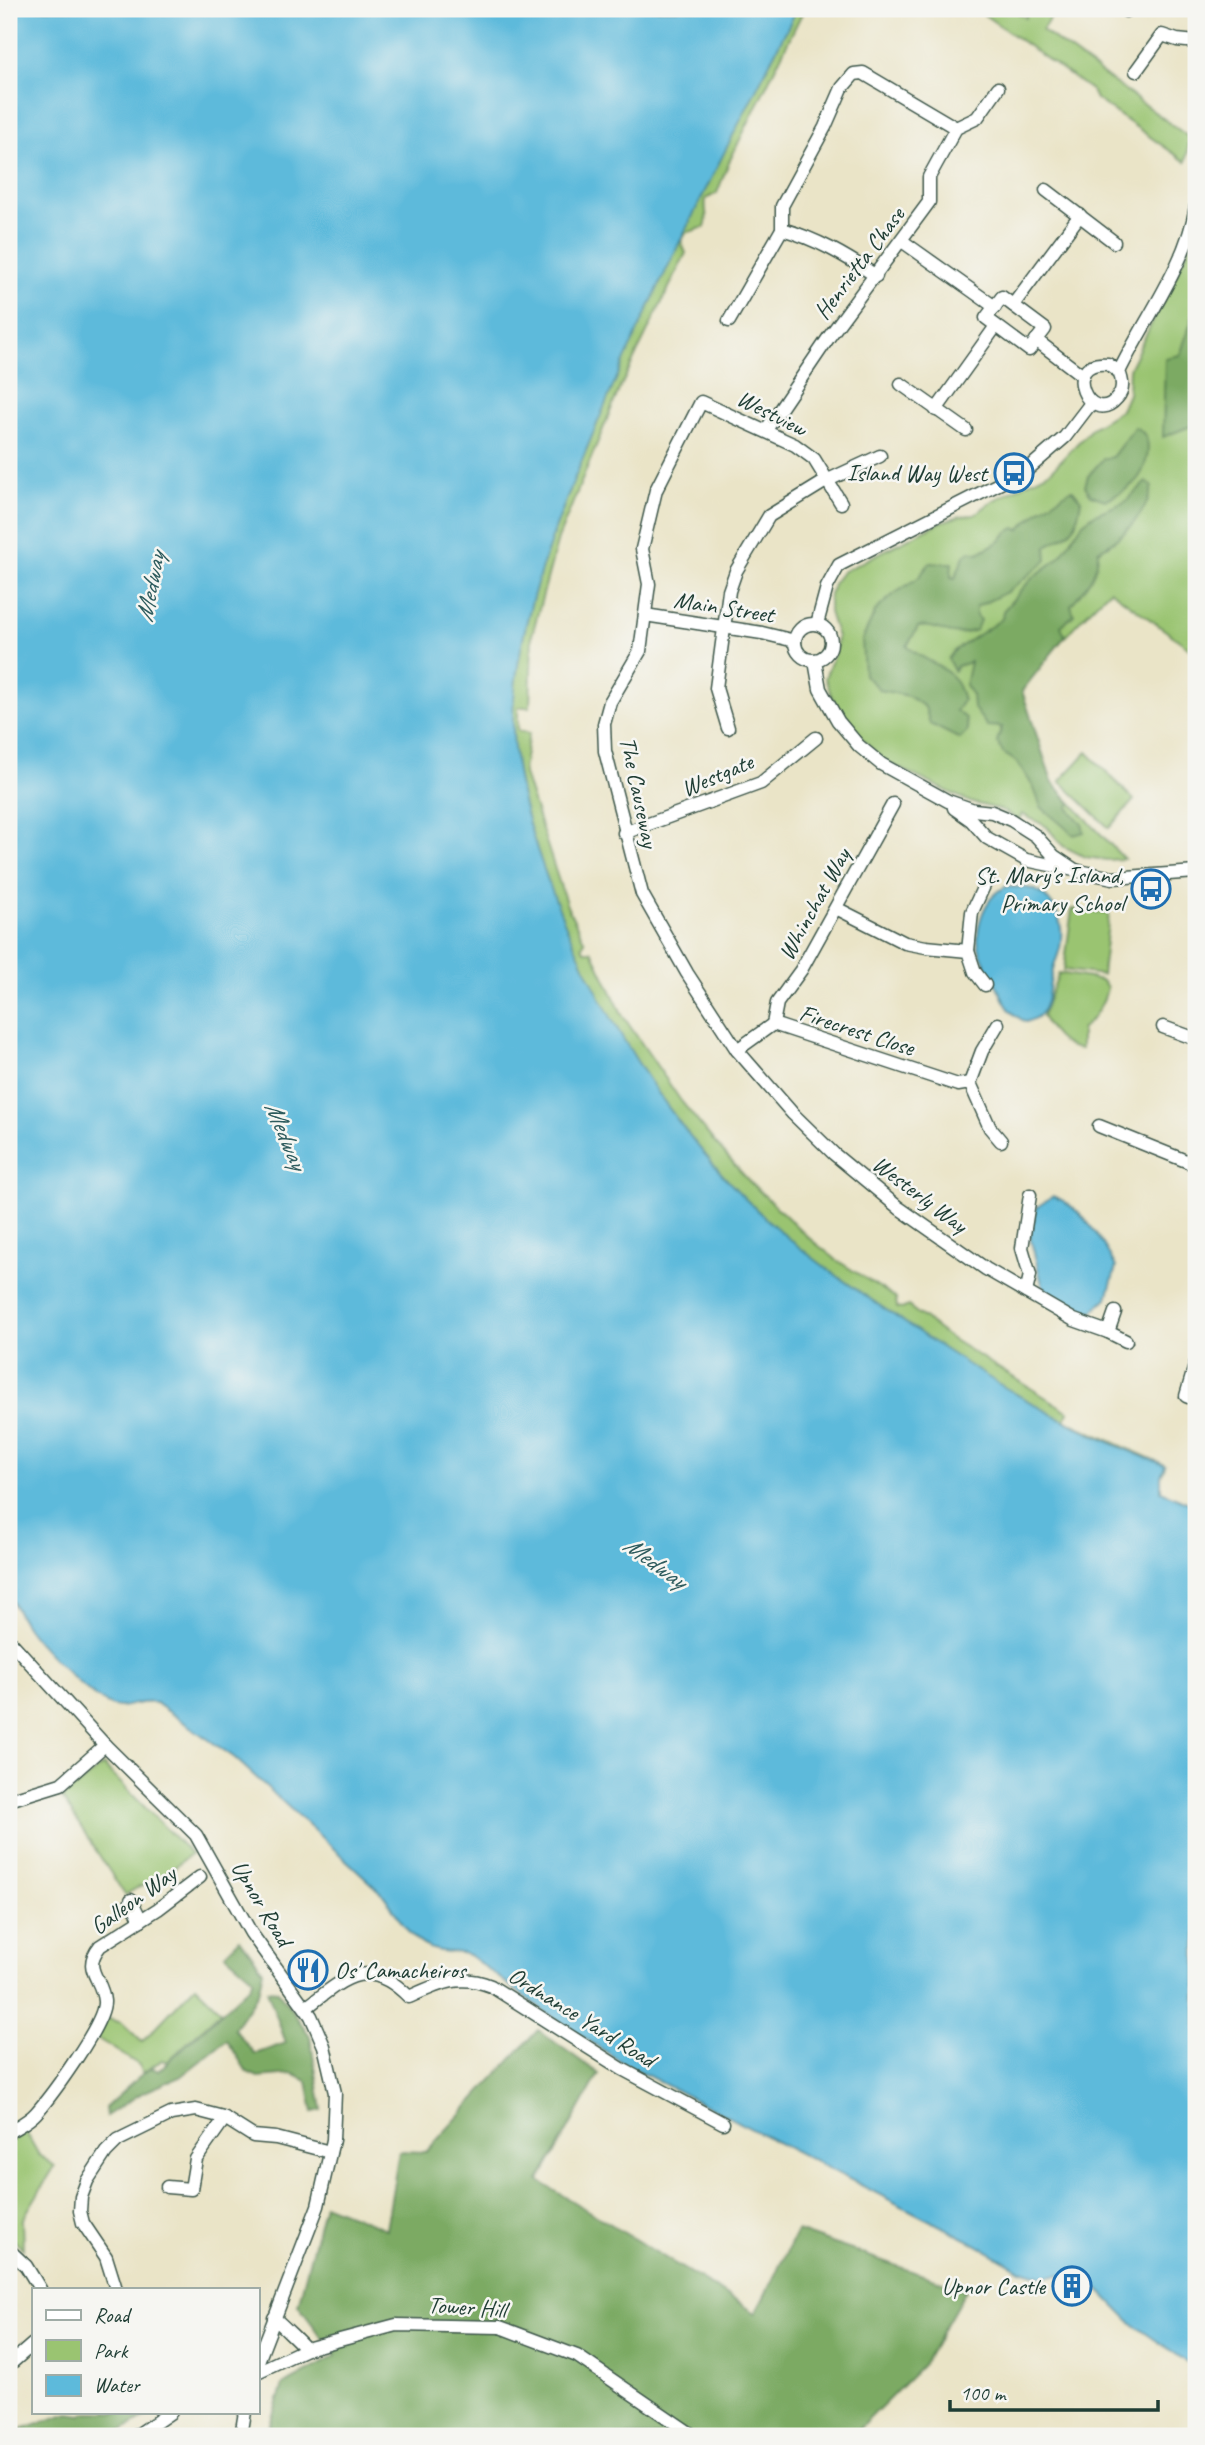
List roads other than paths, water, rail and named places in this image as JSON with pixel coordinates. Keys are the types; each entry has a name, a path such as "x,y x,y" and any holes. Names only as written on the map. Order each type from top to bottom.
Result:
{"street":[{"path":"1136,71 1162,35 1196,42"},
{"path":"729,321 782,229 782,206 825,127 842,88 854,74 863,73 957,128"},
{"name":"Henrietta Chase","path":"766,430 929,202 929,177 957,128 977,118 998,88"},
{"path":"1046,190 1114,242"},
{"path":"1119,372 1165,287 1188,237 1196,206"},
{"path":"1013,305 1080,215"},
{"path":"782,229 805,236 841,253 876,276"},
{"path":"902,241 995,307"},
{"path":"1002,297 1045,329 1029,350 986,318 995,307 1002,297"},
{"path":"936,410 996,326"},
{"path":"1036,340 1083,376"},
{"path":"1108,364 1119,372 1123,386 1117,399 1103,405 1091,402 1083,393 1083,376 1093,366 1108,364"},
{"path":"901,384 966,430"},
{"name":"Westview","path":"701,402 795,445 814,459 841,503"},
{"name":"The Causeway","path":"701,402 656,490 642,549 649,584 640,651 610,702 604,724 604,751 642,894 687,973 737,1050"},
{"path":"817,624 827,587 839,565 1028,469 1065,437 1091,402"},
{"path":"729,728 716,688 729,591 736,571 769,516 826,481 880,456"},
{"name":"Main Street","path":"645,615 795,641"},
{"path":"817,624 828,632 832,645 826,656 815,661 800,655 795,641 800,629 817,624"},
{"path":"815,661 820,689 838,721 859,746 906,780 948,802 971,820 984,836 1015,855 1026,860 1118,878 1196,872"},
{"name":"Westgate","path":"624,833 761,783 816,738"},
{"path":"948,802 1006,817 1034,834 1054,856 1074,870"},
{"name":"Whinchat Way","path":"773,1024 778,1001 799,975 893,804"},
{"path":"985,985 975,972 968,951 972,912 988,877"},
{"path":"836,908 905,943 968,951"},
{"name":"Firecrest Close","path":"737,1050 773,1024 958,1085 970,1083"},
{"path":"998,1024 982,1051 970,1083 990,1128 1001,1141"},
{"path":"1163,1027 1196,1039"},
{"name":"Westerly Way","path":"737,1050 793,1114 899,1209 986,1269 1074,1320 1126,1341"},
{"path":"1100,1126 1196,1165"},
{"path":"1026,1292 1030,1275 1022,1248 1030,1195"},
{"path":"1108,1332 1115,1312"},
{"path":"1191,1398 1196,1362"},
{"name":"Upnor Road","path":"9,1640 105,1745 195,1835 251,1933 306,2008 325,2049 335,2093 335,2123 330,2152 318,2206 259,2359"},
{"path":"9,1800 64,1782 105,1745"},
{"name":"Galleon Way","path":"9,2132 34,2116 86,2042 100,2017 104,2003 93,1973 92,1959 100,1945 172,1899 200,1877"},
{"path":"131,1900 141,1920"},
{"name":"Ordnance Yard Road","path":"306,2008 341,1982 362,1973 384,1978 409,1997 444,1982 475,1979 491,1986 622,2069 723,2123"},
{"path":"116,2288 106,2258 83,2223 80,2211 81,2197 87,2182 106,2152 118,2140 135,2130 187,2110 202,2110 225,2118 253,2136 276,2138 330,2152"},
{"path":"167,2187 191,2189 197,2158 225,2118"},
{"path":"9,2250 26,2266 39,2288"},
{"path":"274,2318 306,2349"},
{"name":"Tower Hill","path":"259,2371 306,2349 396,2325 500,2327 577,2356 694,2436"},
{"path":"9,2365 32,2345"},
{"path":"136,2436 168,2414"},
{"path":"241,2436 245,2414"}],"water":[{"name":"Medway","path":"9,9 797,9 660,284 609,396 562,510 533,597 519,657 513,715 516,766 527,817 543,866 572,939 595,987 650,1081 682,1126 717,1168 753,1206 820,1264 940,1347 1002,1386 1098,1437 1165,1465 1161,1476 1161,1491 1196,1506 1196,2368 1134,2325 1087,2277 1074,2274 1041,2276 1021,2270 966,2239 625,2064 545,2012 469,1955 426,1947 404,1926 381,1892 235,1758 156,1703 144,1702 118,1707 96,1697 44,1648 27,1628 15,1607 9,1594"},
{"path":"1005,887 1026,887 1040,893 1053,906 1060,922 1060,948 1044,1009 1034,1019 1026,1022 1008,1007 983,960 978,944 979,926 984,910 988,902"},
{"path":"1053,1196 1082,1216 1098,1236 1116,1267 1107,1298 1091,1313 1070,1309 1050,1297 1042,1284 1030,1237 1037,1207"}],"place":[{"name":"Island Way West","path":"1014,473"},
{"name":"St. Mary's Island, Primary School","path":"1151,889"},
{"name":"Os' Camacheiros","path":"308,1970"},
{"name":"Upnor Castle","path":"1072,2286"}]}
